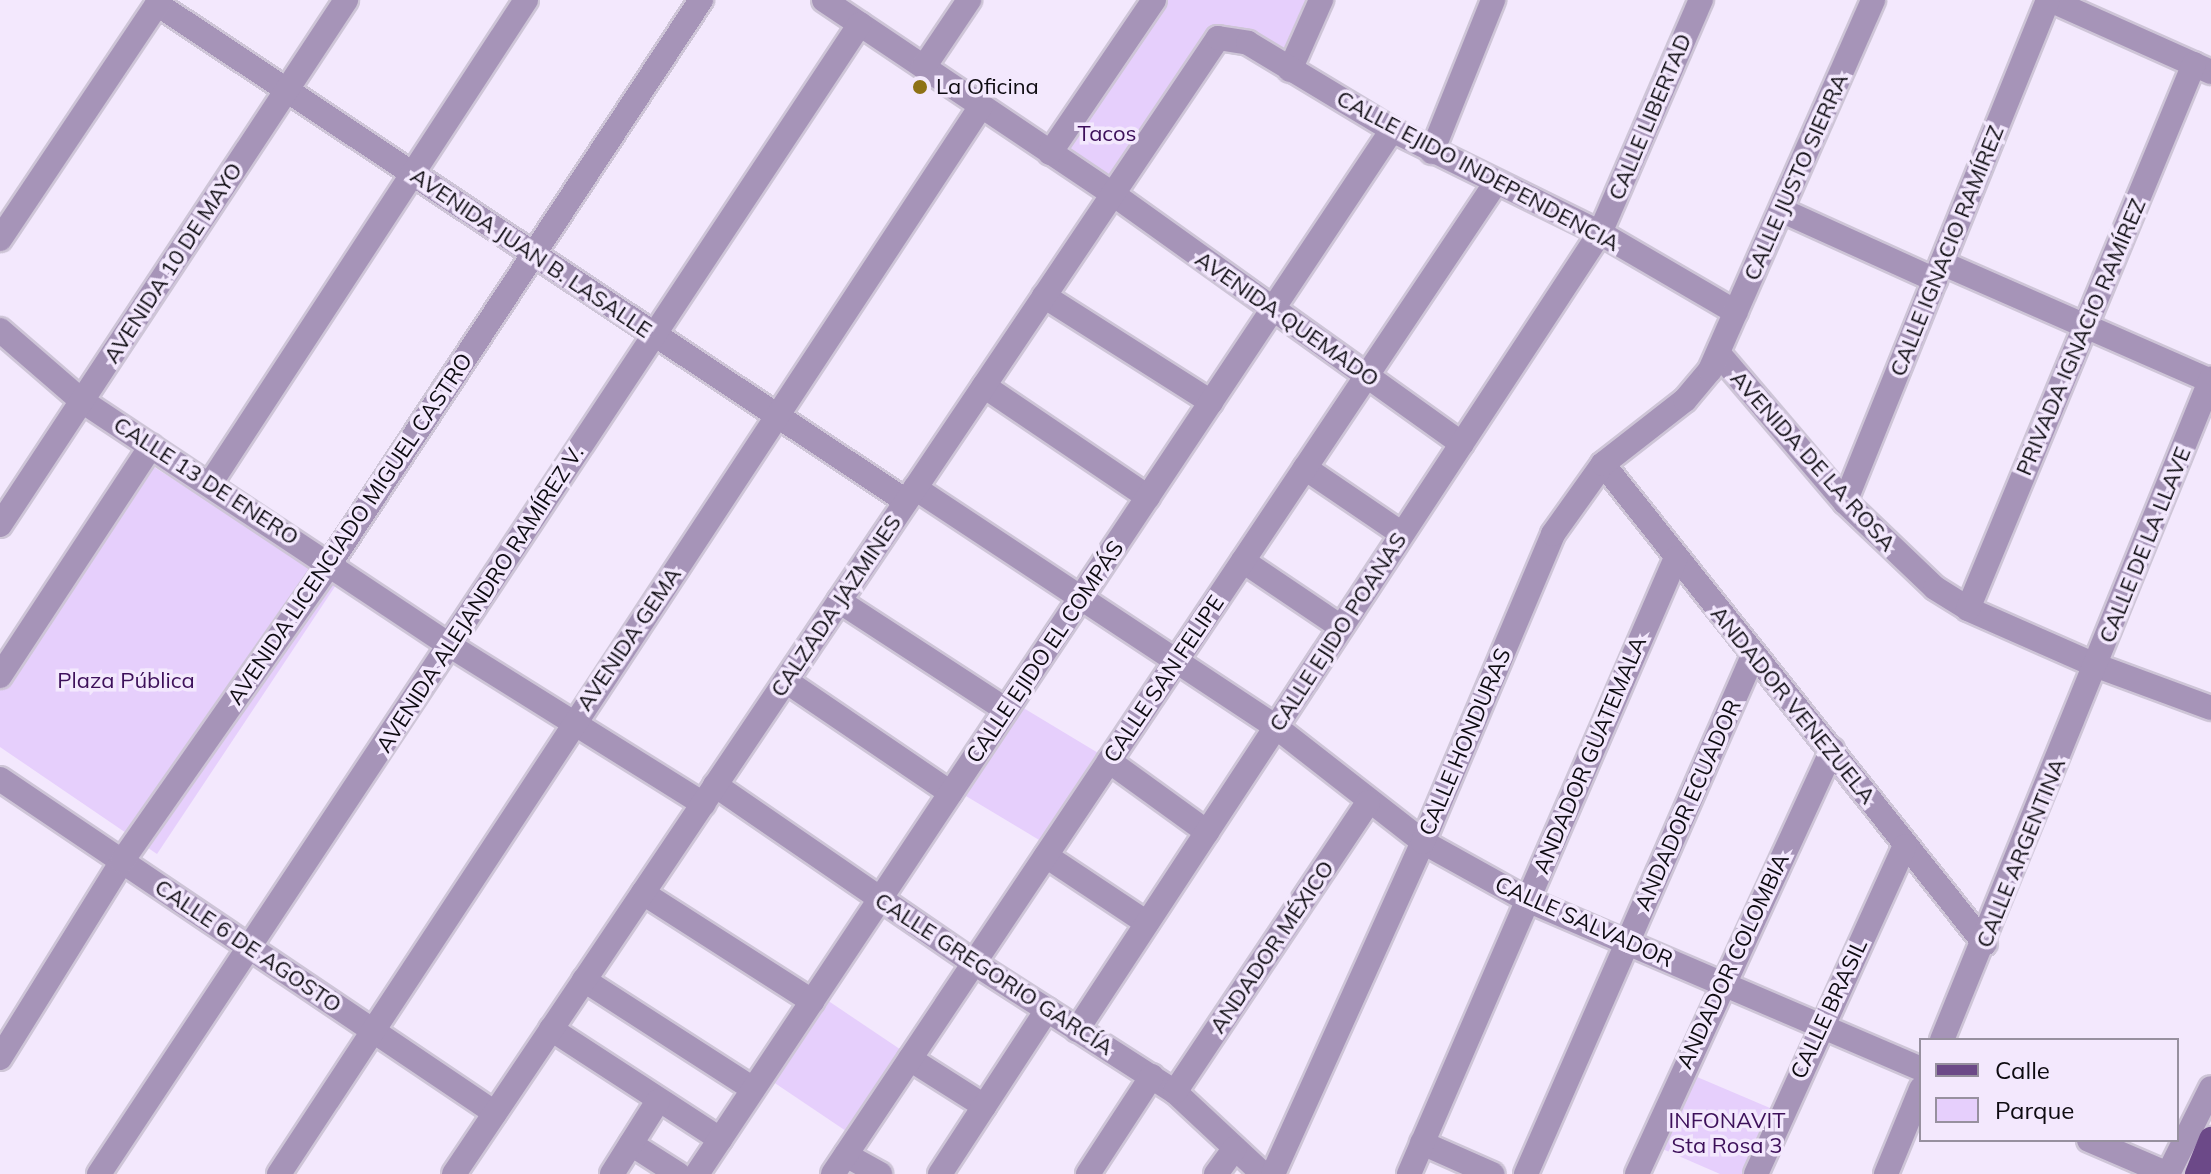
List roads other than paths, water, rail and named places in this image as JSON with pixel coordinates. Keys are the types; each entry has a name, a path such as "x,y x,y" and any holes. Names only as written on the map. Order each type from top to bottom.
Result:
{"main road":[{"path":"2197,1174 2211,1139"}],"street":[{"name":"AVENIDA 10 DE MAYO","path":"0,525 346,0"},
{"path":"210,484 526,0"},
{"name":"AVENIDA LICENCIADO MIGUEL CASTRO","path":"0,1058 122,861 331,562 701,0"},
{"name":"AVENIDA QUEMADO","path":"824,0 1113,194 1272,312 1367,375 1462,444"},
{"path":"924,67 969,0"},
{"path":"1050,153 1154,0"},
{"path":"1290,70 1321,0"},
{"path":"1432,152 1493,0"},
{"name":"CALLE LIBERTAD","path":"1600,233 1701,0"},
{"name":"CALLE JUSTO SIERRA","path":"1719,354 1873,0"},
{"path":"2049,0 2203,68"},
{"name":"CALLE IGNACIO RAMÍREZ","path":"1845,502 2049,0"},
{"name":"AVENIDA JUAN B. LASALLE","path":"158,2 776,418 1081,598"},
{"path":"0,239 158,2"},
{"name":"AVENIDA ALEJANDRO RAMÍREZ V.","path":"99,1174 860,24"},
{"name":"CALLE EJIDO INDEPENDENCIA","path":"1218,38 1248,43 1392,130 1495,184 1600,233 1736,312"},
{"name":"CALZADA JAZMINES","path":"454,1174 1218,38"},
{"name":"PRIVADA IGNACIO RAMÍREZ","path":"1968,609 2086,323 2203,68"},
{"name":"AVENIDA GEMA","path":"279,1174 981,106"},
{"name":"CALLE EJIDO EL COMPÁS","path":"697,1174 1392,130"},
{"name":"CALLE SAN FELIPE","path":"840,1164 1495,184"},
{"path":"1783,211 1938,272 2086,323 2211,380"},
{"name":"CALLE EJIDO POANAS","path":"1077,1030 1600,233"},
{"path":"1044,296 1211,402"},
{"name":"CALLE 13 DE ENERO","path":"0,330 82,401 331,562 449,645 575,721 709,794"},
{"name":"AVENIDA DE LA ROSA","path":"1719,354 1845,502 1896,555 1968,609 2097,666 2211,708"},
{"name":"CALLE HONDURAS","path":"1273,1174 1423,842 1553,534 1603,464 1685,400 1719,354"},
{"name":"CALLE DE LA LLAVE","path":"2097,666 2211,380"},
{"path":"984,386 1148,497"},
{"path":"0,676 151,446"},
{"name":"ANDADOR VENEZUELA","path":"1603,464 1985,944"},
{"path":"1305,468 1402,534"},
{"name":"ANDADOR GUATEMALA","path":"1409,1174 1676,558"},
{"path":"1243,561 1341,627"},
{"name":"CALLE SALVADOR","path":"1081,598 1276,727 1368,803 1423,842 1527,900 1919,1068"},
{"path":"839,601 1006,710"},
{"name":"ANDADOR ECUADOR","path":"1526,1174 1753,656"},
{"name":"CALLE ARGENTINA","path":"1943,1038 1985,944 2097,666"},
{"path":"786,681 951,793"},
{"name":"ANDADOR COLOMBIA","path":"1637,1174 1722,983 1832,750"},
{"path":"1109,761 1207,832"},
{"name":"CALLE 6 DE AGOSTO","path":"2,785 122,861 495,1113"},
{"name":"CALLE GREGORIO GARCÍA","path":"709,794 880,899 1152,1076 1175,1092 1263,1174"},
{"name":"ANDADOR MÉXICO","path":"1175,1092 1368,803"},
{"name":"CALLE BRASIL","path":"1756,1174 1820,1025 1905,846"},
{"path":"1046,856 1147,923"},
{"path":"643,893 812,1001"},
{"path":"584,980 753,1089"},
{"path":"940,1174 1047,1010"},
{"path":"551,1029 720,1139"},
{"path":"910,1059 984,1106"},
{"path":"1088,1174 1152,1076"},
{"path":"2094,1142 2168,1174 2211,1088"},
{"path":"1886,1174 1919,1094"},
{"path":"612,1174 658,1101"},
{"path":"1422,1143 1492,1174"},
{"path":"631,1144 678,1174"},
{"path":"1216,1174 1235,1148"},
{"path":"840,1164 880,1174"}],"place":[{"name":"La Oficina","path":"920,87"}],"park label":[{"name":"Tacos","path":"1107,134"},
{"name":"Plaza Pública","path":"126,681"},
{"name":"INFONAVIT Sta Rosa 3","path":"1727,1132"}]}
